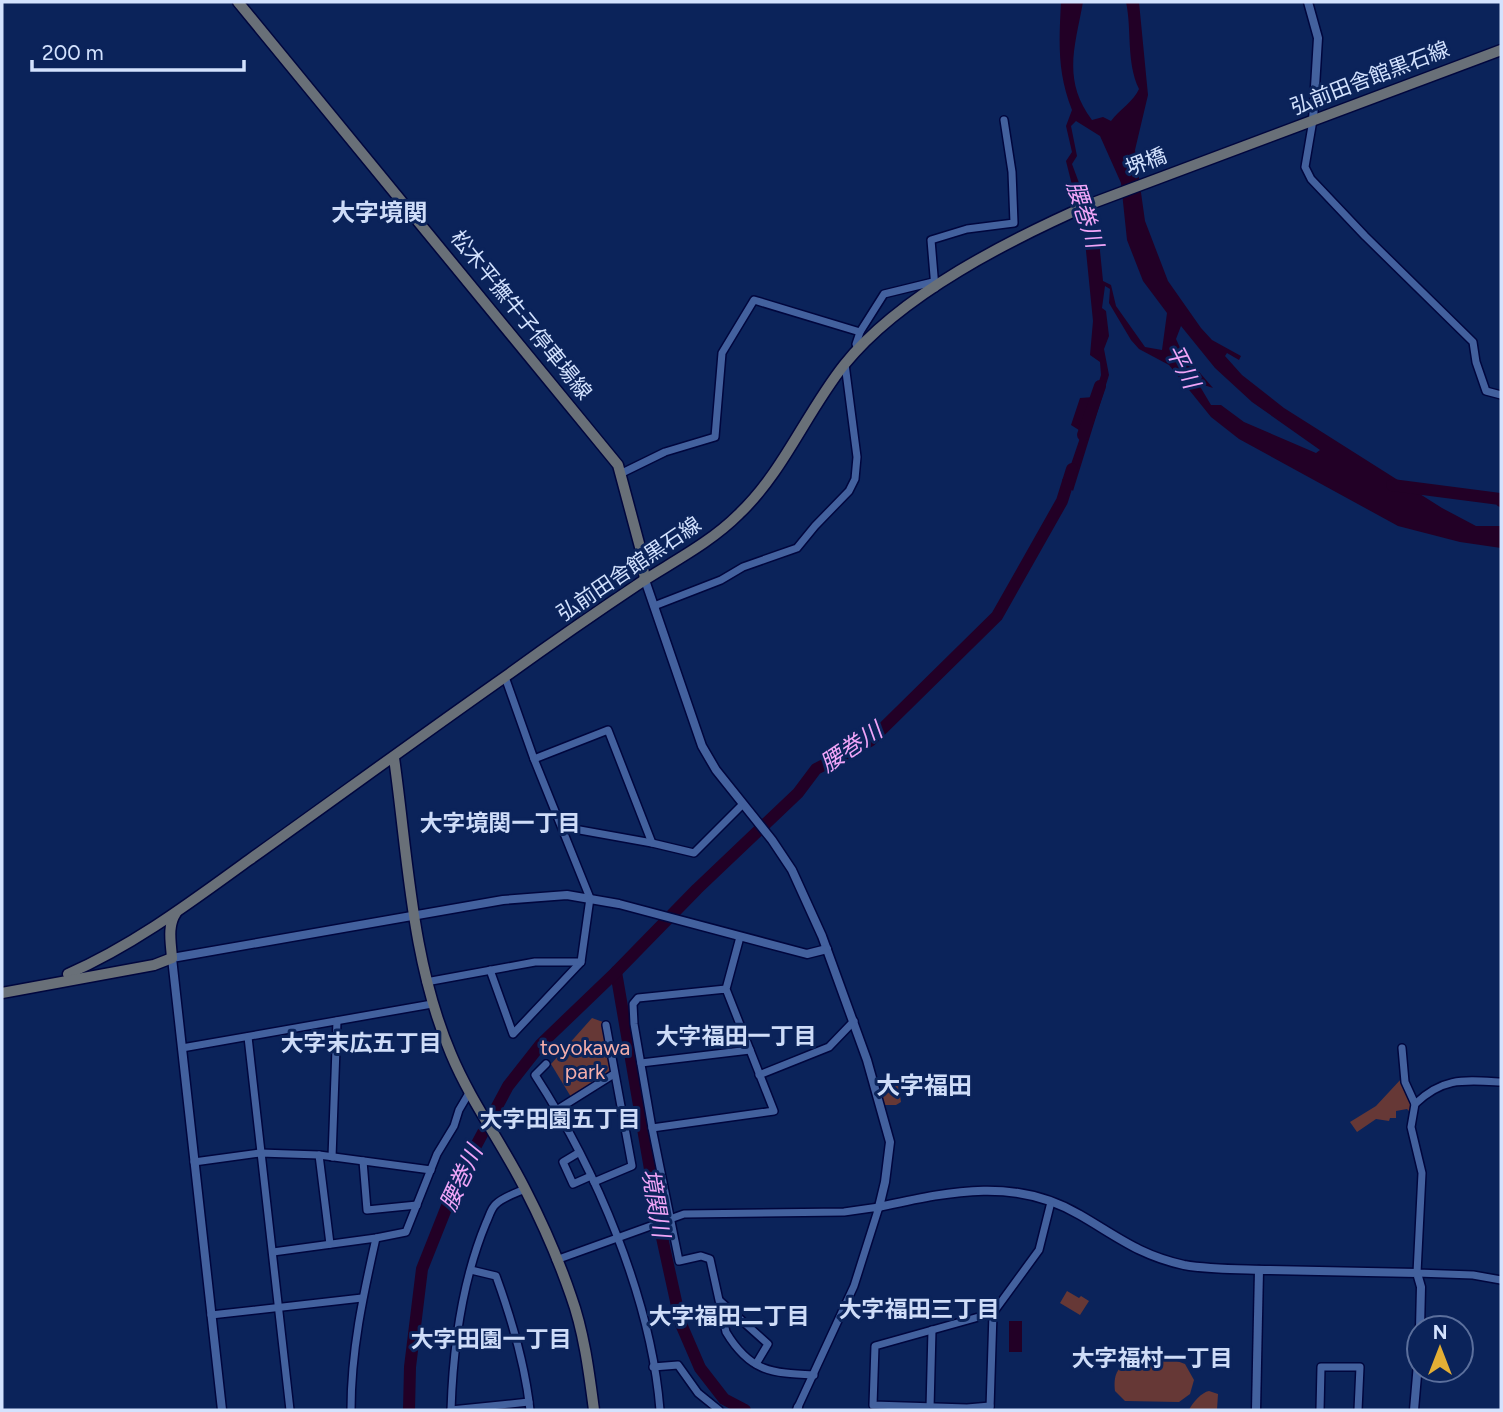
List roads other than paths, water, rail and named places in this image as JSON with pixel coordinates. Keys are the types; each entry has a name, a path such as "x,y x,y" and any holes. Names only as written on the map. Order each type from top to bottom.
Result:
{"main road":[{"name":"松木平撫牛子停車場線","path":"238,2 610,454 622,473 645,580"},
{"name":"弘前田舎館黒石線","path":"1252,143 1501,50"},
{"name":"堺橋","path":"1055,220 1252,143"},
{"name":"弘前田舎館黒石線","path":"68,974 106,957 179,910 505,677 645,580 708,541 741,513 785,459 823,393 845,364 891,319 934,285 1015,239 1055,220"},
{"path":"394,758 414,916 432,1004 450,1054 469,1093 525,1189 572,1296 594,1410"},
{"path":"2,993 154,965 172,958 170,930 174,915 179,910"},
{"name":"弘前田舎館黒石線","path":"2,986 153,959 172,958"}],"street":[{"path":"1308,2 1318,38 1313,120 1305,167 1311,179 1365,236 1473,342 1476,362 1486,391 1501,395"},
{"path":"858,350 856,344 860,332 884,294 934,285 930,240 967,229 1014,223 1012,172 1004,120"},
{"path":"622,473 665,452 715,437 722,353 754,300 860,332"},
{"path":"653,606 721,580 743,567 797,548 814,526 849,491 855,479 857,457 845,364"},
{"path":"645,580 702,746 716,770 772,840 792,870 812,909 854,1021 890,1143 879,1207 854,1286 798,1409"},
{"path":"490,970 513,1034 581,962 590,898 534,759 505,677"},
{"path":"534,759 608,730 652,843"},
{"path":"563,827 694,853 743,804"},
{"path":"222,1410 172,958 535,896 567,895 650,912 807,954 827,949"},
{"path":"652,1128 774,1111 726,989 740,937"},
{"path":"426,982 535,962 581,962"},
{"path":"726,989 638,998 634,1004 633,1012 652,1128 679,1261 701,1256 710,1259 726,1332 745,1357 766,1371 814,1375"},
{"path":"182,1048 432,1004"},
{"path":"332,1157 337,1021"},
{"path":"760,1075 829,1047 854,1021"},
{"path":"579,1153 564,1162 573,1184 632,1166 606,1025"},
{"path":"248,1037 290,1410"},
{"path":"1402,1048 1405,1082 1415,1104 1411,1127 1422,1172 1418,1273 1421,1287 1420,1314"},
{"path":"641,1063 750,1050"},
{"path":"546,1064 535,1075 593,1179 618,1238 639,1303 660,1410"},
{"path":"555,1111 614,1074"},
{"path":"1415,1104 1441,1084 1457,1080 1501,1082"},
{"path":"273,1252 406,1232 431,1170 469,1093"},
{"path":"194,1162 260,1153 319,1155 431,1170"},
{"path":"319,1155 330,1244"},
{"path":"363,1161 367,1210 417,1205"},
{"path":"471,1270 496,1276 514,1326 530,1406 451,1410 458,1327 471,1270 494,1205 525,1189"},
{"path":"556,1260 684,1214 844,1212 962,1191 991,1189 1012,1191 1051,1202 1080,1215 1144,1254 1203,1268 1473,1275 1501,1280"},
{"path":"993,1313 874,1346 873,1405 990,1408 993,1313 1040,1250 1051,1202"},
{"path":"351,1410 352,1362 362,1298 376,1238"},
{"path":"1256,1410 1259,1270"},
{"path":"211,1315 362,1298"},
{"path":"720,1300 768,1344 756,1364"},
{"path":"930,1408 932,1330"},
{"path":"653,1367 678,1365 698,1393 719,1410"},
{"path":"1320,1410 1321,1367 1360,1367 1358,1410"},
{"path":"1414,1410 1416,1384"}],"water":[{"path":"1061,2 1083,2 1073,63 1077,91 1092,120 1103,117 1111,121 1134,98 1139,89 1132,68 1126,2 1139,2 1148,95 1135,150 1145,221 1168,281 1201,328 1212,340 1241,356 1239,360 1227,353 1225,356 1242,375 1284,408 1442,508 1476,526 1501,526 1501,548 1460,542 1398,526 1239,439 1211,417 1169,365 1139,349 1131,340 1109,303 1110,289 1105,286 1102,308 1106,311 1109,336 1104,349 1109,375 1073,491 1062,480 1068,473 1082,432 1071,425 1080,398 1094,397 1101,375 1100,362 1090,355 1093,321 1085,241 1090,232 1082,225 1066,161 1072,152 1066,126 1072,110 1061,70","holes":["1076,121 1100,136 1121,183 1127,240 1143,281 1167,313 1162,350 1145,347 1116,306 1111,285 1103,281 1101,233 1085,223 1082,191 1072,164 1077,156 1071,126","1181,326 1215,368 1252,402 1320,450 1316,453 1244,422 1221,405 1211,405 1198,383 1213,388 1182,352 1176,339"]},
{"path":"1009,1321 1022,1321 1022,1352 1009,1352"}],"waterway":[{"name":"腰巻川","path":"1083,435 1100,386"},
{"name":"腰巻川","path":"409,1410 410,1367 422,1269 457,1181 508,1086 541,1044 798,793 816,769 870,741 997,616 1062,501 1072,469"},
{"name":"平川","path":"1392,485 1501,501"},
{"name":"境関川","path":"616,972 661,1233 681,1324 700,1368 724,1399 745,1410"}],"district":[{"name":"大字境関","path":"379,213"},
{"name":"大字境関一丁目","path":"500,823"},
{"name":"大字福田一丁目","path":"736,1036"},
{"name":"大字末広五丁目","path":"361,1043"},
{"name":"大字福田","path":"924,1086"},
{"name":"大字田園五丁目","path":"560,1119"},
{"name":"大字福田三丁目","path":"919,1309"},
{"name":"大字福田二丁目","path":"729,1316"},
{"name":"大字田園一丁目","path":"491,1339"},
{"name":"大字福村一丁目","path":"1152,1358"}],"park label":[{"name":"toyokawa park","path":"585,1060"}]}
